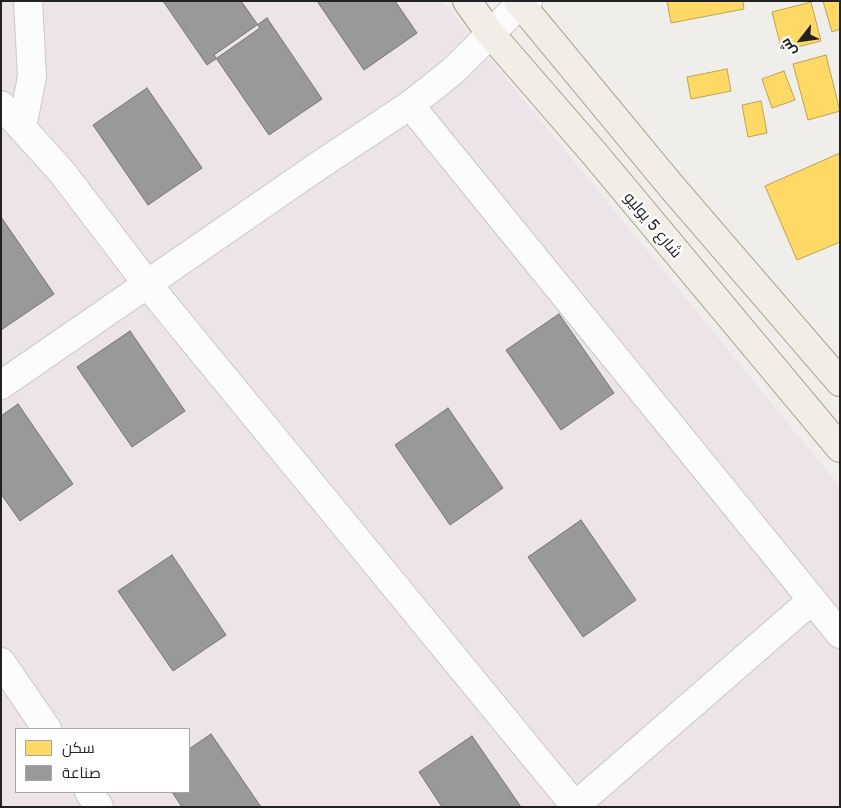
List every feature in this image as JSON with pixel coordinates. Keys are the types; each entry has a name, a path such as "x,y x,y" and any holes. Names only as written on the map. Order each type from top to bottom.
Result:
{"main road":[{"name":"شارع 5 يوليو","path":"467,1 489,32 840,448"},
{"path":"522,2 671,186 840,382"}],"street":[{"path":"22,127 32,77 28,1"},
{"path":"1,385 321,164 410,105 453,71 489,32 522,2"},
{"path":"410,105 840,634"},
{"path":"1,106 61,171 148,285 576,806 812,600"},
{"path":"1,662 46,728"},
{"path":"90,793 99,807"}],"shaded area":[{"path":"1,1 443,1 840,487 840,807 1,807"}],"building: سكن":[{"path":"667,1 743,1 744,9 671,23"},
{"path":"823,1 840,1 840,29 832,32"},
{"path":"811,2 821,41 782,51 772,12"},
{"path":"826,55 840,111 808,120 793,64"},
{"path":"727,69 731,91 691,99 687,77"},
{"path":"784,71 795,100 772,108 762,79"},
{"path":"761,101 767,133 748,137 742,105"},
{"path":"840,153 840,242 797,260 765,186"}],"building: صناعة":[{"path":"163,1 241,1 260,28 207,65"},
{"path":"317,1 395,1 417,33 364,70"},
{"path":"267,18 322,99 269,135 214,55"},
{"path":"147,88 202,168 148,205 93,125"},
{"path":"1,217 54,294 1,330"},
{"path":"559,314 614,393 561,430 506,350"},
{"path":"130,331 185,411 132,447 77,367"},
{"path":"18,404 73,484 20,521 1,494 1,416"},
{"path":"448,408 503,488 450,525 395,445"},
{"path":"581,520 636,600 583,637 528,557"},
{"path":"172,555 226,635 173,671 118,591"},
{"path":"211,734 261,807 182,807 173,793 190,793 190,748"},
{"path":"472,736 521,807 442,807 419,772"}]}
